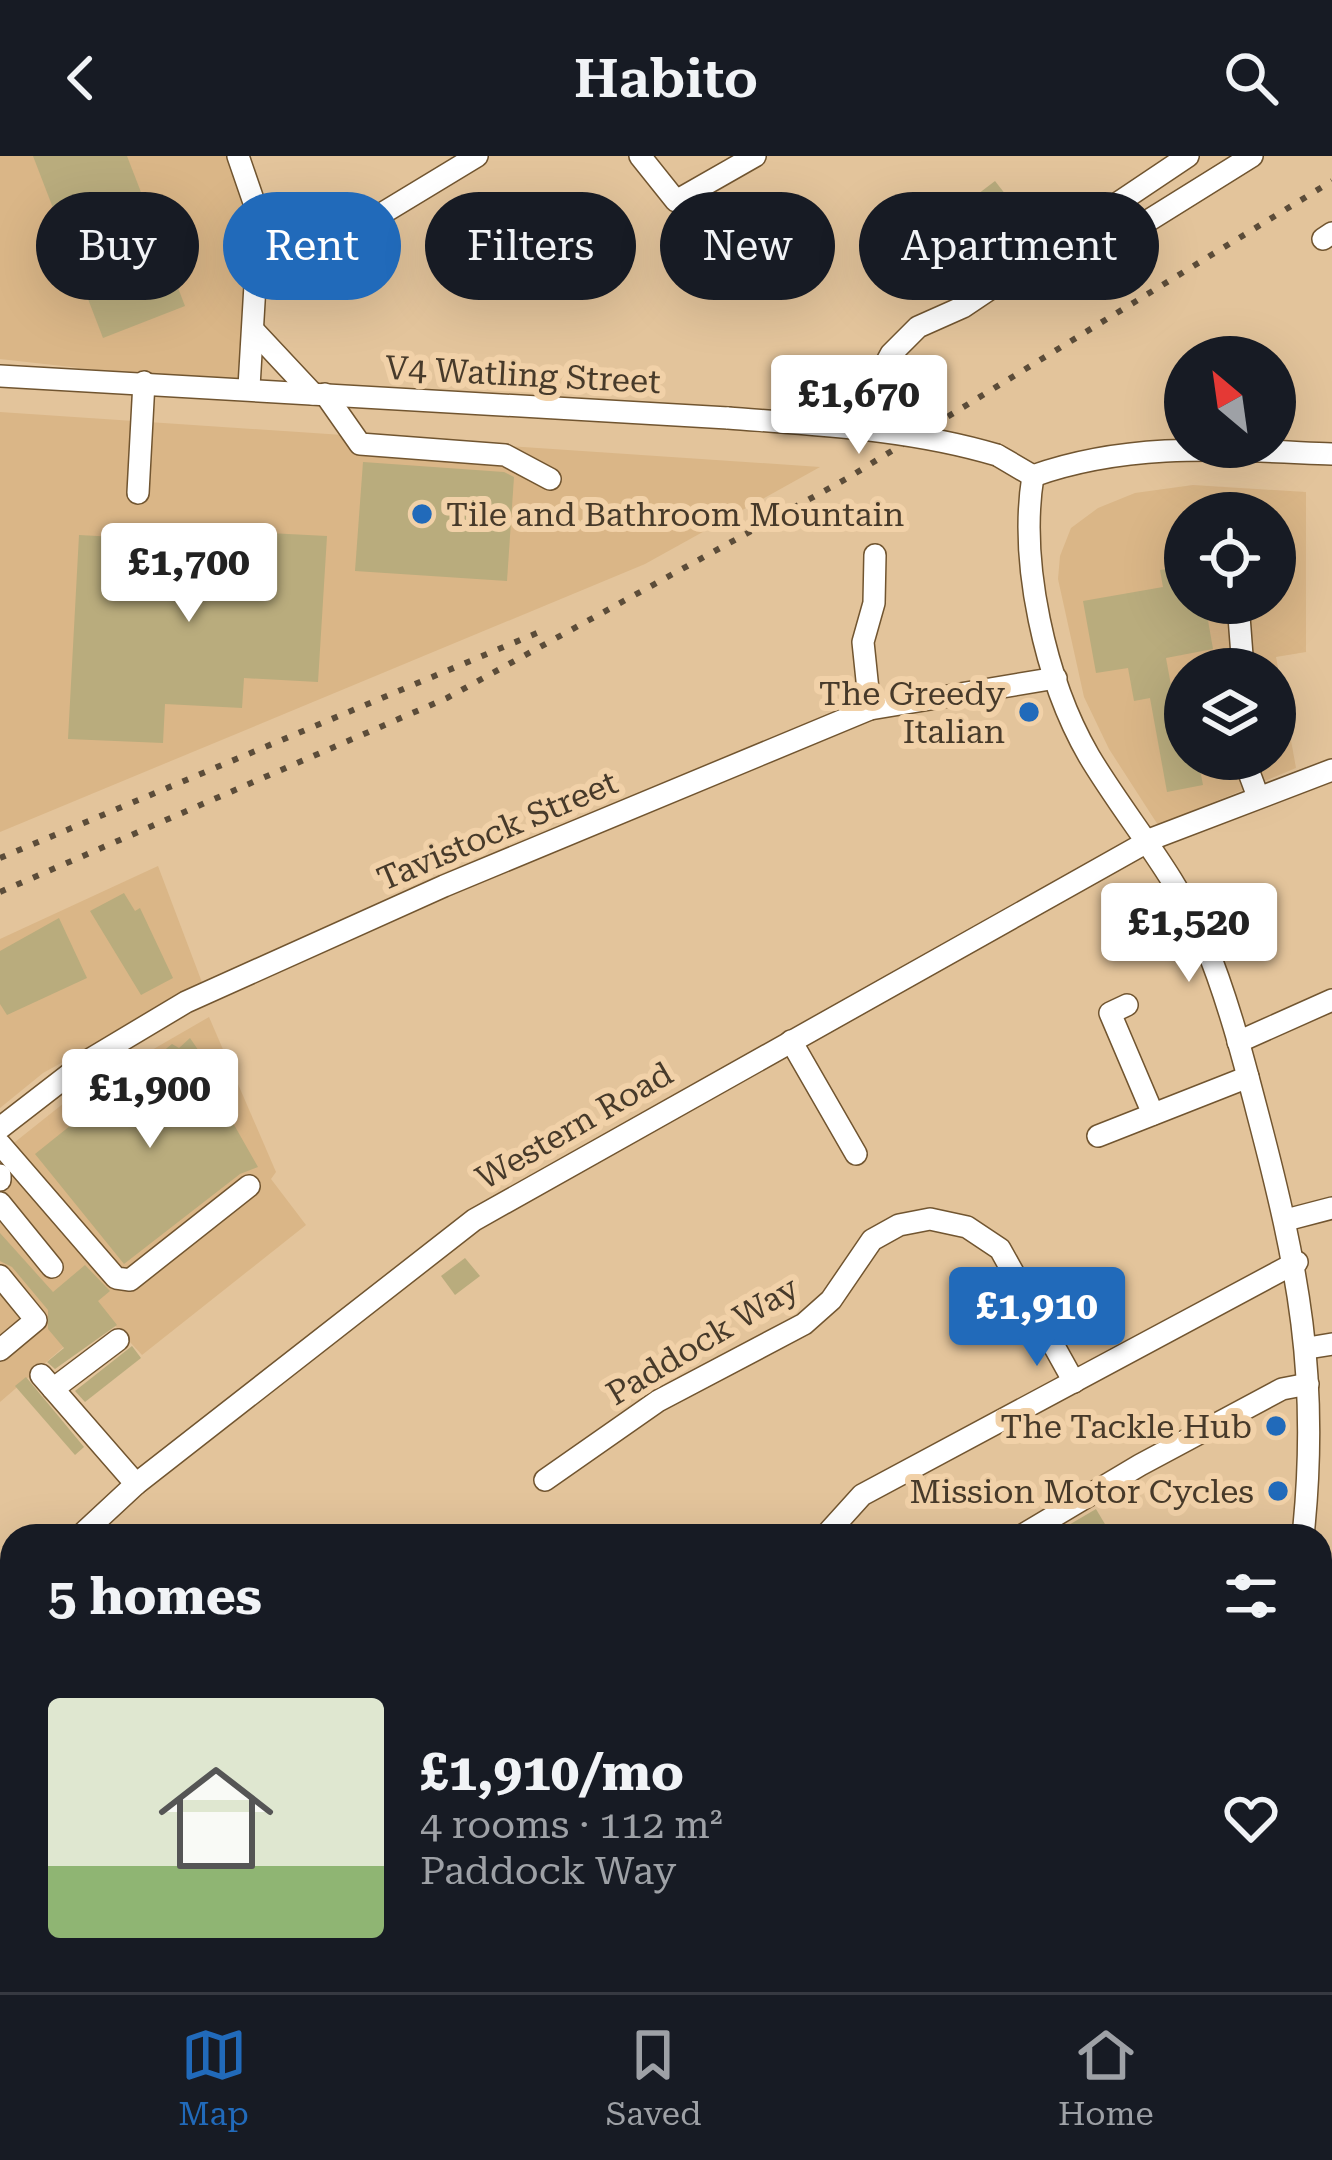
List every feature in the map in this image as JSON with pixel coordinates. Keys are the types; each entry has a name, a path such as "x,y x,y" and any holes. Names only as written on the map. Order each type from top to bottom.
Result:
{"street":[{"path":"238,156 250,192"},
{"path":"401,202 477,156"},
{"path":"640,156 676,201 755,156"},
{"path":"852,428 891,354 919,327 963,307 1188,156"},
{"path":"1159,213 1252,156"},
{"path":"249,387 257,300"},
{"path":"255,332 319,394 360,444 506,455 550,479"},
{"name":"V4 Watling Street","path":"0,376 249,387 852,428 953,442 997,455 1033,476"},
{"path":"138,493 144,382"},
{"path":"1304,1524 1311,1459 1308,1348 1297,1262 1248,1077 1204,942 1064,710 1025,526 1033,476 1075,461 1183,447 1332,454"},
{"path":"870,709 863,642 874,603 875,555"},
{"name":"Tavistock Street","path":"0,1128 84,1064 186,1002 445,886 870,709 1056,678"},
{"name":"Western Road","path":"93,1524 136,1484 474,1220 1148,843 1257,794 1332,770"},
{"path":"1252,780 1257,794"},
{"path":"1238,1042 1332,1000"},
{"path":"1127,1005 1110,1013 1153,1114"},
{"path":"791,1041 856,1154"},
{"path":"1098,1136 1248,1077"},
{"path":"0,1144 116,1279 130,1280 249,1186"},
{"path":"0,1203 52,1268"},
{"path":"1286,1220 1332,1208"},
{"name":"Paddock Way","path":"545,1480 658,1400 803,1324 831,1300 872,1240 898,1225 930,1219 967,1227 1000,1250 1074,1382"},
{"path":"836,1524 862,1495 1297,1262"},
{"path":"0,1276 36,1320 0,1350"},
{"path":"118,1340 47,1382 136,1484"},
{"path":"1308,1348 1332,1344"},
{"path":"1042,1524 1282,1389 1308,1384"}],"shaded area":[{"path":"0,156 249,156 249,192 223,192 223,300 249,300 249,387 0,359"},
{"path":"0,412 820,467 645,564 0,832"},
{"path":"1193,485 1306,492 1306,652 1296,654 1296,648 1164,648 1164,780 1267,780 1158,825 1109,749 1084,697 1058,579 1060,556 1071,528 1098,508 1135,493"},
{"path":"158,866 203,985 43,1073 0,1108 0,939"},
{"path":"209,1017 276,1172 271,1179 306,1225 142,1355 103,1313 0,1402 0,1154 74,1095"}],"building":[{"path":"33,156 127,156 141,192 47,192"},
{"path":"995,181 1004,192 981,192"},
{"path":"88,300 183,300 185,306 103,338"},
{"path":"363,462 504,472 514,477 507,581 355,571"},
{"path":"174,528 327,536 318,682 244,678 242,708 165,704 163,743 68,739 79,535 169,540"},
{"path":"1164,569 1164,624 1209,624 1213,648 1164,648 1164,775 1150,698 1134,701 1128,668 1096,673 1083,601 1163,587 1160,570"},
{"path":"1165,780 1202,780 1203,785 1167,792"},
{"path":"124,893 135,911 140,908 173,978 141,995 90,911"},
{"path":"59,918 87,978 7,1015 0,1004 0,951"},
{"path":"190,1038 224,1088 216,1093 258,1167 240,1174 124,1264 35,1154 172,1044 179,1048"},
{"path":"0,1233 53,1292 85,1265 110,1291 98,1301 117,1325 55,1369 47,1362 64,1348 48,1329 48,1310 12,1267 0,1261"},
{"path":"465,1258 480,1276 455,1295 441,1276"},
{"path":"132,1346 141,1358 85,1402 75,1391"},
{"path":"26,1377 84,1447 75,1455 15,1386"},
{"path":"1096,1509 1105,1524 1070,1524"}],"railway":[{"path":"0,892 447,698 846,479 1332,181"},
{"path":"0,858 537,633"}],"place":[{"name":"Tile and Bathroom Mountain","path":"422,514"},
{"name":"The Greedy Italian","path":"1029,712"},
{"name":"The Tackle Hub","path":"1276,1426"},
{"name":"Mission Motor Cycles","path":"1278,1491"}]}
